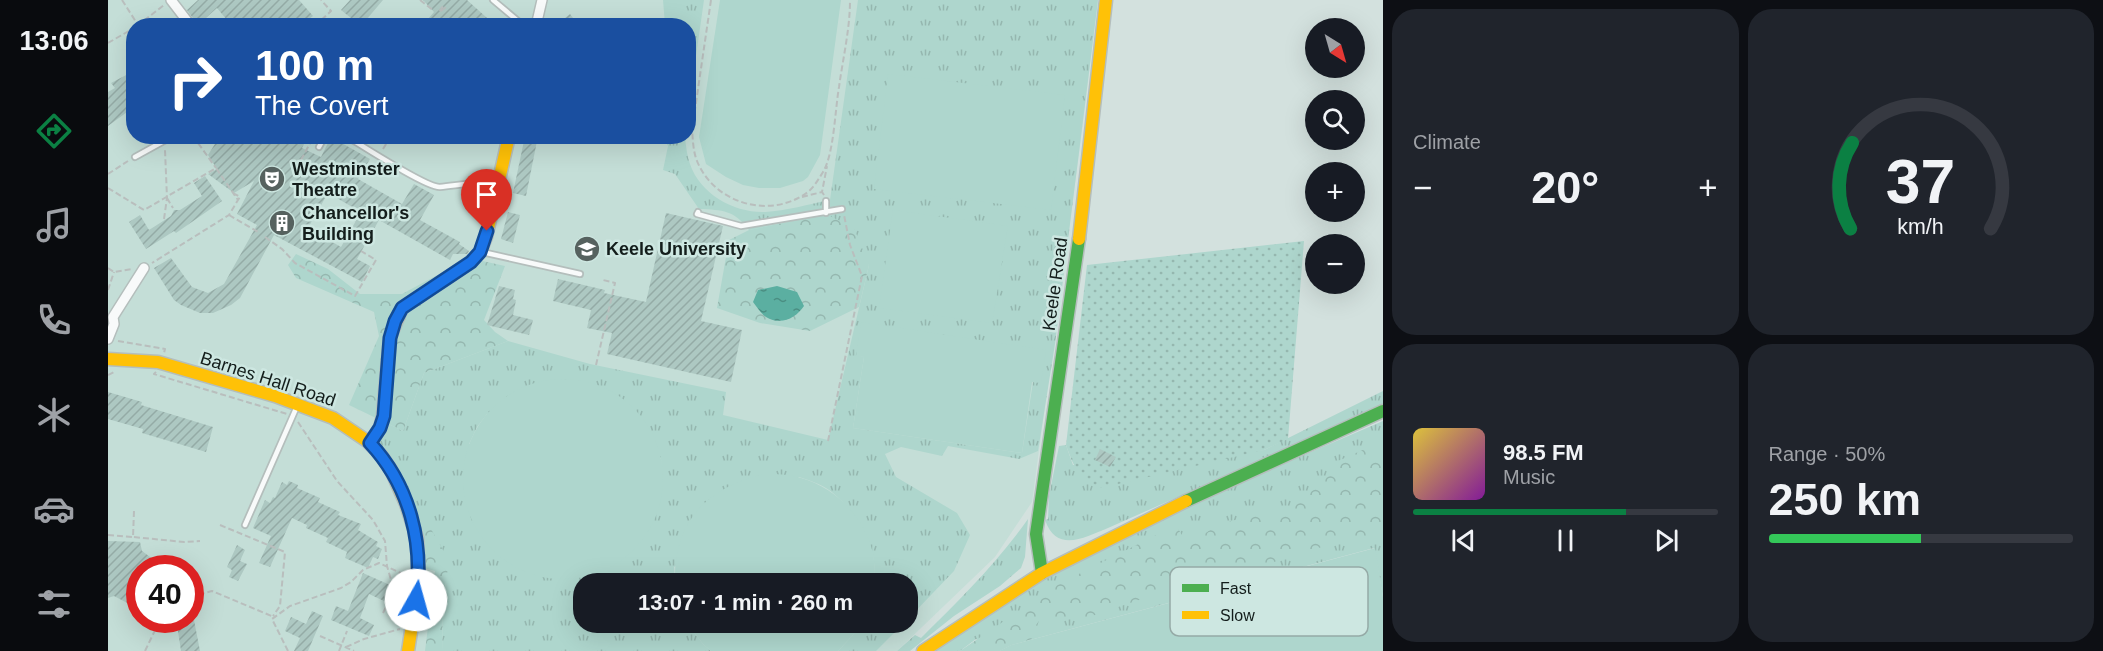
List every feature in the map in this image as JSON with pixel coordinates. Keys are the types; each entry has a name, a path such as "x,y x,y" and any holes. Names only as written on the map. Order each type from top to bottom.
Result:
{"street":[{"path":"171,0 185,18"},
{"path":"539,18 542,0"},
{"name":"Keele Road","path":"1042,573 1036,534 1075,277 1106,0"},
{"path":"370,443 380,428 384,416 390,338 395,321 402,308 471,262 480,252 486,237 506,144"},
{"path":"109,338 114,324 111,314 144,267"},
{"name":"Barnes Hall Road","path":"108,359 160,363 298,404 342,423 370,443 383,457 392,472 413,522 419,556 419,577 408,651"},
{"path":"923,651 974,615 1042,573 1165,511 1383,411"}],"lane":[{"path":"493,0 514,18"},
{"path":"135,157 159,144"},
{"path":"358,144 378,157 439,187 476,182 499,182"},
{"path":"826,201 826,213"},
{"path":"698,212 697,214 741,226 842,209"},
{"path":"480,252 580,274"},
{"path":"244,525 298,404"}],"path":[{"path":"122,0 134,18"},
{"path":"147,18 171,0"},
{"path":"321,0 331,11 324,18"},
{"path":"420,0 434,11"},
{"path":"696,103 711,0"},
{"path":"826,201 822,192 850,0"},
{"path":"108,43 126,33"},
{"path":"164,219 167,198 165,144"},
{"path":"108,268 114,272 144,267 229,215 238,200 199,144"},
{"path":"301,160 310,144"},
{"path":"378,157 386,144"},
{"path":"694,144 697,161 713,186 722,194 746,204 767,206 822,192"},
{"path":"108,174 135,157"},
{"path":"798,198 815,184 828,163"},
{"path":"108,188 144,210 216,168"},
{"path":"167,198 173,208"},
{"path":"828,441 862,276 850,245 842,209"},
{"path":"229,215 260,233"},
{"path":"265,237 282,249 295,263 355,296 376,260 362,251"},
{"path":"108,290 114,272"},
{"path":"596,365 615,283 603,280"},
{"path":"109,338 165,349"},
{"path":"279,407 299,424 337,481 373,520 384,540 387,566 394,590 383,614"},
{"path":"133,537 134,511"},
{"path":"220,525 285,552 280,606 273,618"},
{"path":"108,535 184,542 200,541"},
{"path":"273,618 290,606 341,588 363,570 379,563 407,576 419,577"},
{"path":"394,590 416,600"},
{"path":"204,593 212,591 273,618 288,651"},
{"path":"346,647 364,639 412,626"},
{"path":"339,651 347,631"},
{"path":"145,651 154,633"},
{"path":"320,636 354,651"}],"shaded area":[{"name":"Keele University","path":"108,0 1098,0 1032,502 995,557 918,631 918,573 573,573 573,633 916,633 897,651 108,651"}],"green space":[{"path":"663,0 704,0 696,56 696,18 664,18"},
{"path":"720,0 841,0 820,155 808,177 803,181 780,188 759,188 743,185 706,164 699,137"},
{"path":"858,0 1098,0 1055,344 1038,451 1019,459 948,446 942,456 901,447 885,454 896,477 957,513 970,535 954,571 918,609 918,573 875,573 870,545 859,522 829,490 799,477 674,567 674,573 573,573 573,633 695,633 711,651 442,651 443,604 446,584 370,443 382,421 403,431 424,373 508,341 590,364 726,392 723,415 828,440 869,265 826,214 749,230 738,218 727,212 699,209 675,174 663,170 667,144 686,144 688,158 695,175 710,193 720,200 742,209 765,212 830,200","holes":["856,355 1041,383 1033,382 1022,453 853,428 864,357","487,414 661,458 662,493 469,444 477,427"]},
{"path":"888,74 1065,95 1051,210 874,189"},
{"path":"893,210 1008,226 992,323 879,308"},
{"path":"826,214 854,228 869,265 859,307 810,331 760,323 717,308 729,240 749,230"},
{"path":"1304,241 1288,439 1264,450 1101,488 1082,476 1066,445 1087,265"},
{"path":"296,254 328,269 360,294 402,294 469,258 505,266 484,320 508,341 424,373 403,431 349,405 379,336 374,312 296,278 288,265"},
{"path":"861,322 1046,350 1041,383 1032,382 1022,453 853,428 864,357 856,356"},
{"path":"553,379 573,379 592,383 610,390 627,401 641,415 652,432 663,469 663,489 659,508 652,526 641,543 627,557 610,568 598,573 573,573 573,579 553,579 534,575 516,568 499,557 485,543 474,526 463,489 463,469 467,450 474,432 485,415 499,401 516,390"},
{"path":"1383,391 1383,406 1090,535 1064,540 1050,530 1045,520 1048,519 1049,496 1059,446 1066,445 1073,465 1264,450"},
{"path":"1383,421 1383,597 1374,548 1303,567 1170,567 1170,603 1011,645 999,651 976,639 960,651 933,651 997,608 1078,561 1251,478"},
{"path":"1383,441 1383,533 1334,543 1254,567 1170,567 1170,589 1083,619 1041,618 1034,628 1032,639 999,651 960,651 1057,585 1176,525 1183,537 1199,537 1217,526 1235,520 1292,507 1319,485 1338,461"},
{"path":"764,474 787,475 817,484 832,493 857,517 866,532 872,548 875,573 675,573 680,542 687,525 697,511 725,488"},
{"path":"1028,519 1025,557 1021,568 1000,586 954,616 910,651 897,651 915,635 921,638 949,610 991,566"},
{"path":"413,522 431,529 443,550 448,567 443,604 442,651 425,651 435,571 420,567"},
{"path":"1375,548 1383,597 1383,651 999,651 1011,645 1170,603 1170,636 1368,636 1368,567 1304,567"},
{"path":"695,633 854,633 838,651 711,651"},
{"path":"854,633 894,633 876,651 838,651"}],"water":[{"path":"777,286 797,292 804,306 797,314 783,321 766,317 753,302 758,290"}],"building":[{"path":"198,0 299,0 313,16 310,18 225,18 217,8 206,18 193,18 187,10"},
{"path":"350,0 383,0 368,18 351,18 341,10"},
{"path":"423,0 467,0 487,18 429,18 434,12"},
{"path":"126,75 126,113 108,126 108,92 115,88 111,83"},
{"name":"Chancellor's Building","path":"215,144 304,144 302,148 321,157 328,144 343,144 370,159 358,179 402,204 414,184 434,195 420,220 460,242 459,244 469,251 467,254 453,254 450,260 379,220 357,259 370,266 362,282 274,235 240,298 213,313 200,313 174,300 154,268 171,258 192,287 208,293 224,284 257,225 237,214 254,181 234,193 208,174 217,169 208,155","holes":["328,193 361,212 341,247 308,228"]},
{"path":"523,144 536,144 526,196 513,193"},
{"path":"205,176 222,201 176,233 174,231 146,249 129,222 140,215 149,230 171,216 174,210 180,210 202,196 194,183"},
{"path":"508,212 520,215 513,243 501,239"},
{"path":"666,213 723,226 701,321 742,330 731,382 607,354 612,333 587,328 591,310 553,301 558,279 605,290 604,293 646,302"},
{"path":"499,286 515,290 513,315 533,320 529,335 487,325"},
{"path":"108,392 142,402 141,405 213,427 206,452 142,433 143,429 108,419"},
{"path":"1100,449 1116,457 1110,467 1095,460"},
{"path":"289,481 298,485 297,488 320,498 318,502 340,512 338,515 361,524 358,530 378,542 376,546 382,549 378,559 373,557 368,568 345,558 347,552 326,542 328,538 306,528 307,525 292,518 270,567 259,563 271,536 253,528 265,500 270,503 273,497 275,498 282,482 287,485"},
{"path":"108,541 140,542 142,551 147,555 126,555 126,602 114,596 108,598"},
{"path":"237,545 245,550 240,561 247,564 238,581 229,577 232,570 227,567"},
{"path":"363,573 390,585 384,601 369,594 360,618 374,625 369,636 331,620 336,606 348,611"},
{"path":"312,611 323,616 308,651 294,651 300,638 285,631 291,617 306,624"},
{"path":"178,633 197,633 200,651 181,651"}],"traffic: fast":[{"path":"1042,573 1036,534 1079,239"},
{"path":"1186,501 1383,411"}],"traffic: slow":[{"path":"1079,239 1106,0"},
{"path":"370,443 380,428 383,416 390,337 402,308 471,262 480,252 486,237 507,144"},
{"path":"108,359 158,362 275,396 333,418 367,441 381,455 391,470 406,504 417,538 419,580 408,651"},
{"path":"923,651 1042,573 1186,501"}],"place":[{"name":"Westminster Theatre","path":"272,179"},
{"name":"Chancellor's Building","path":"282,223"},
{"name":"Keele University","path":"587,249"}],"route":[{"path":"416,600 420,567 413,522 392,472 383,457 370,443 380,428 384,416 390,338 402,308 471,262 480,252 487,231"}]}
